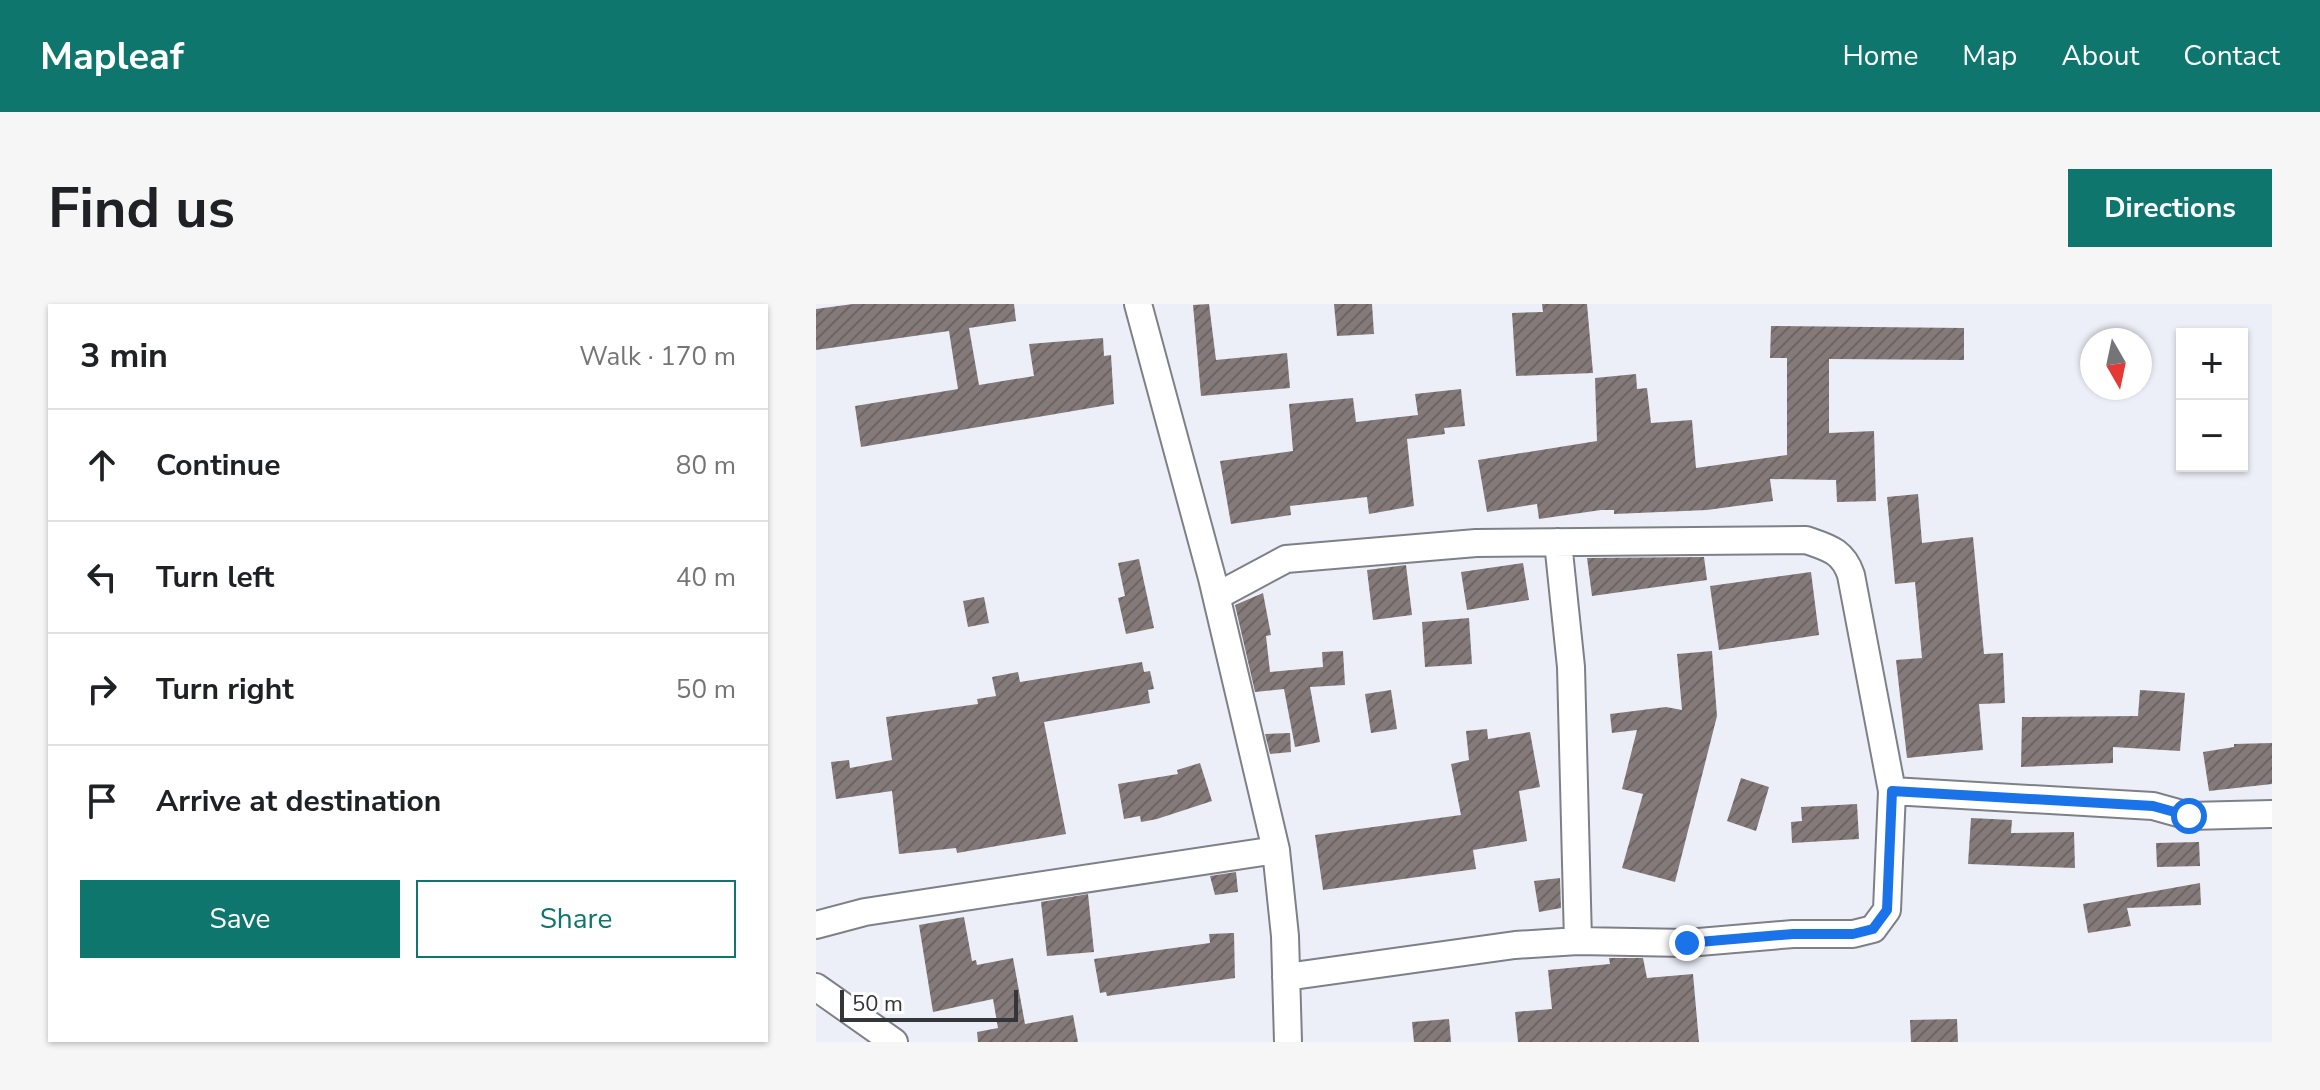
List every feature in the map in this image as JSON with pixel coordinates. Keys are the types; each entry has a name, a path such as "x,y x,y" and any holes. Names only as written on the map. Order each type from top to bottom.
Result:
{"street":[{"path":"1138,304 1217,596 1276,850 1288,1042"},
{"path":"1217,596 1286,559 1476,543 1806,540 1837,551 1846,560 1892,791 1887,910 1873,929 1853,934 1793,934 1687,943 1578,941 1515,945 1286,977"},
{"path":"1558,542 1571,667 1578,941"},
{"path":"1892,791 2153,806 2189,816 2272,814"},
{"path":"816,925 865,912 1276,850"},
{"path":"816,987 894,1042"}],"building":[{"path":"853,304 1014,304 1016,321 969,328 979,385 1034,376 1029,344 1103,338 1104,356 1111,355 1114,404 861,447 855,406 958,389 949,331 816,350 816,309"},
{"path":"1209,304 1216,360 1287,353 1290,388 1201,396 1193,305"},
{"path":"1334,304 1372,304 1374,334 1337,336"},
{"path":"1542,304 1587,304 1593,373 1516,376 1512,313 1543,312"},
{"path":"1771,326 1964,328 1964,360 1829,359 1829,433 1874,431 1876,501 1837,502 1836,480 1770,479 1773,501 1707,510 1614,514 1614,510 1601,510 1539,519 1537,504 1487,512 1478,460 1597,441 1595,378 1636,374 1637,389 1647,388 1651,423 1692,420 1696,468 1787,455 1787,358 1770,358"},
{"path":"1461,389 1465,426 1444,428 1445,434 1407,439 1414,506 1369,514 1367,497 1290,506 1291,515 1231,524 1220,461 1293,451 1289,404 1353,398 1356,422 1418,415 1415,394"},
{"path":"1918,494 1922,543 1973,537 1984,654 2003,653 2005,703 1979,704 1983,750 1907,758 1896,660 1922,658 1915,582 1895,584 1887,497"},
{"path":"1704,557 1707,580 1592,596 1587,558"},
{"path":"1139,559 1154,628 1126,634 1118,598 1125,596 1118,563"},
{"path":"1523,563 1529,600 1467,610 1461,572"},
{"path":"1406,565 1412,615 1373,620 1367,570"},
{"path":"1811,572 1819,635 1719,650 1710,586"},
{"path":"1263,593 1271,635 1266,636 1270,672 1323,667 1322,652 1343,651 1345,685 1310,687 1320,742 1295,747 1284,689 1255,692 1235,605"},
{"path":"984,597 989,623 968,627 963,601"},
{"path":"1469,618 1472,664 1425,667 1422,622"},
{"path":"1712,651 1717,716 1675,882 1622,868 1643,794 1622,789 1637,730 1612,733 1610,714 1666,707 1682,710 1677,654"},
{"path":"1142,662 1144,672 1150,671 1154,689 1148,690 1150,703 1044,722 1066,834 957,853 956,848 899,854 892,791 836,799 831,762 849,760 850,768 892,760 886,717 978,704 977,699 996,696 992,677 1018,672 1020,682"},
{"path":"1391,690 1397,729 1371,733 1365,694"},
{"path":"2140,690 2185,693 2180,751 2113,747 2113,763 2021,767 2022,717 2138,716"},
{"path":"1487,729 1488,739 1530,732 1540,787 1519,791 1527,841 1473,850 1476,869 1323,890 1315,835 1461,815 1451,764 1469,760 1466,731"},
{"path":"1290,733 1291,752 1270,754 1265,734"},
{"path":"2272,743 2272,784 2209,791 2203,752 2234,747 2234,744"},
{"path":"1200,763 1212,801 1157,819 1141,822 1140,816 1124,819 1118,784 1178,774 1177,770"},
{"path":"1741,778 1769,787 1756,831 1727,821"},
{"path":"1857,804 1859,839 1792,843 1791,822 1802,821 1801,807"},
{"path":"1971,818 2012,820 2011,833 2074,832 2075,868 1968,864"},
{"path":"2199,842 2200,866 2157,867 2156,843"},
{"path":"1236,872 1238,892 1215,895 1210,876"},
{"path":"1560,878 1561,908 1539,912 1534,881"},
{"path":"2200,883 2201,905 2127,908 2131,926 2088,933 2083,904"},
{"path":"1088,894 1094,952 1047,956 1041,902"},
{"path":"964,917 972,961 976,960 977,965 1013,958 1025,1024 1073,1015 1078,1042 978,1042 977,1032 998,1028 993,999 933,1012 919,925"},
{"path":"1234,933 1235,978 1107,996 1106,992 1100,993 1094,959 1210,943 1209,934"},
{"path":"1609,958 1643,958 1647,978 1693,974 1699,1042 1518,1042 1515,1012 1552,1009 1548,970 1610,964"},
{"path":"1449,1019 1451,1042 1414,1042 1412,1022"},
{"path":"1957,1019 1958,1042 1911,1042 1910,1020"}],"route":[{"path":"1687,943 1793,934 1853,934 1873,929 1887,910 1892,853 1892,791 2153,806 2189,816"}]}
